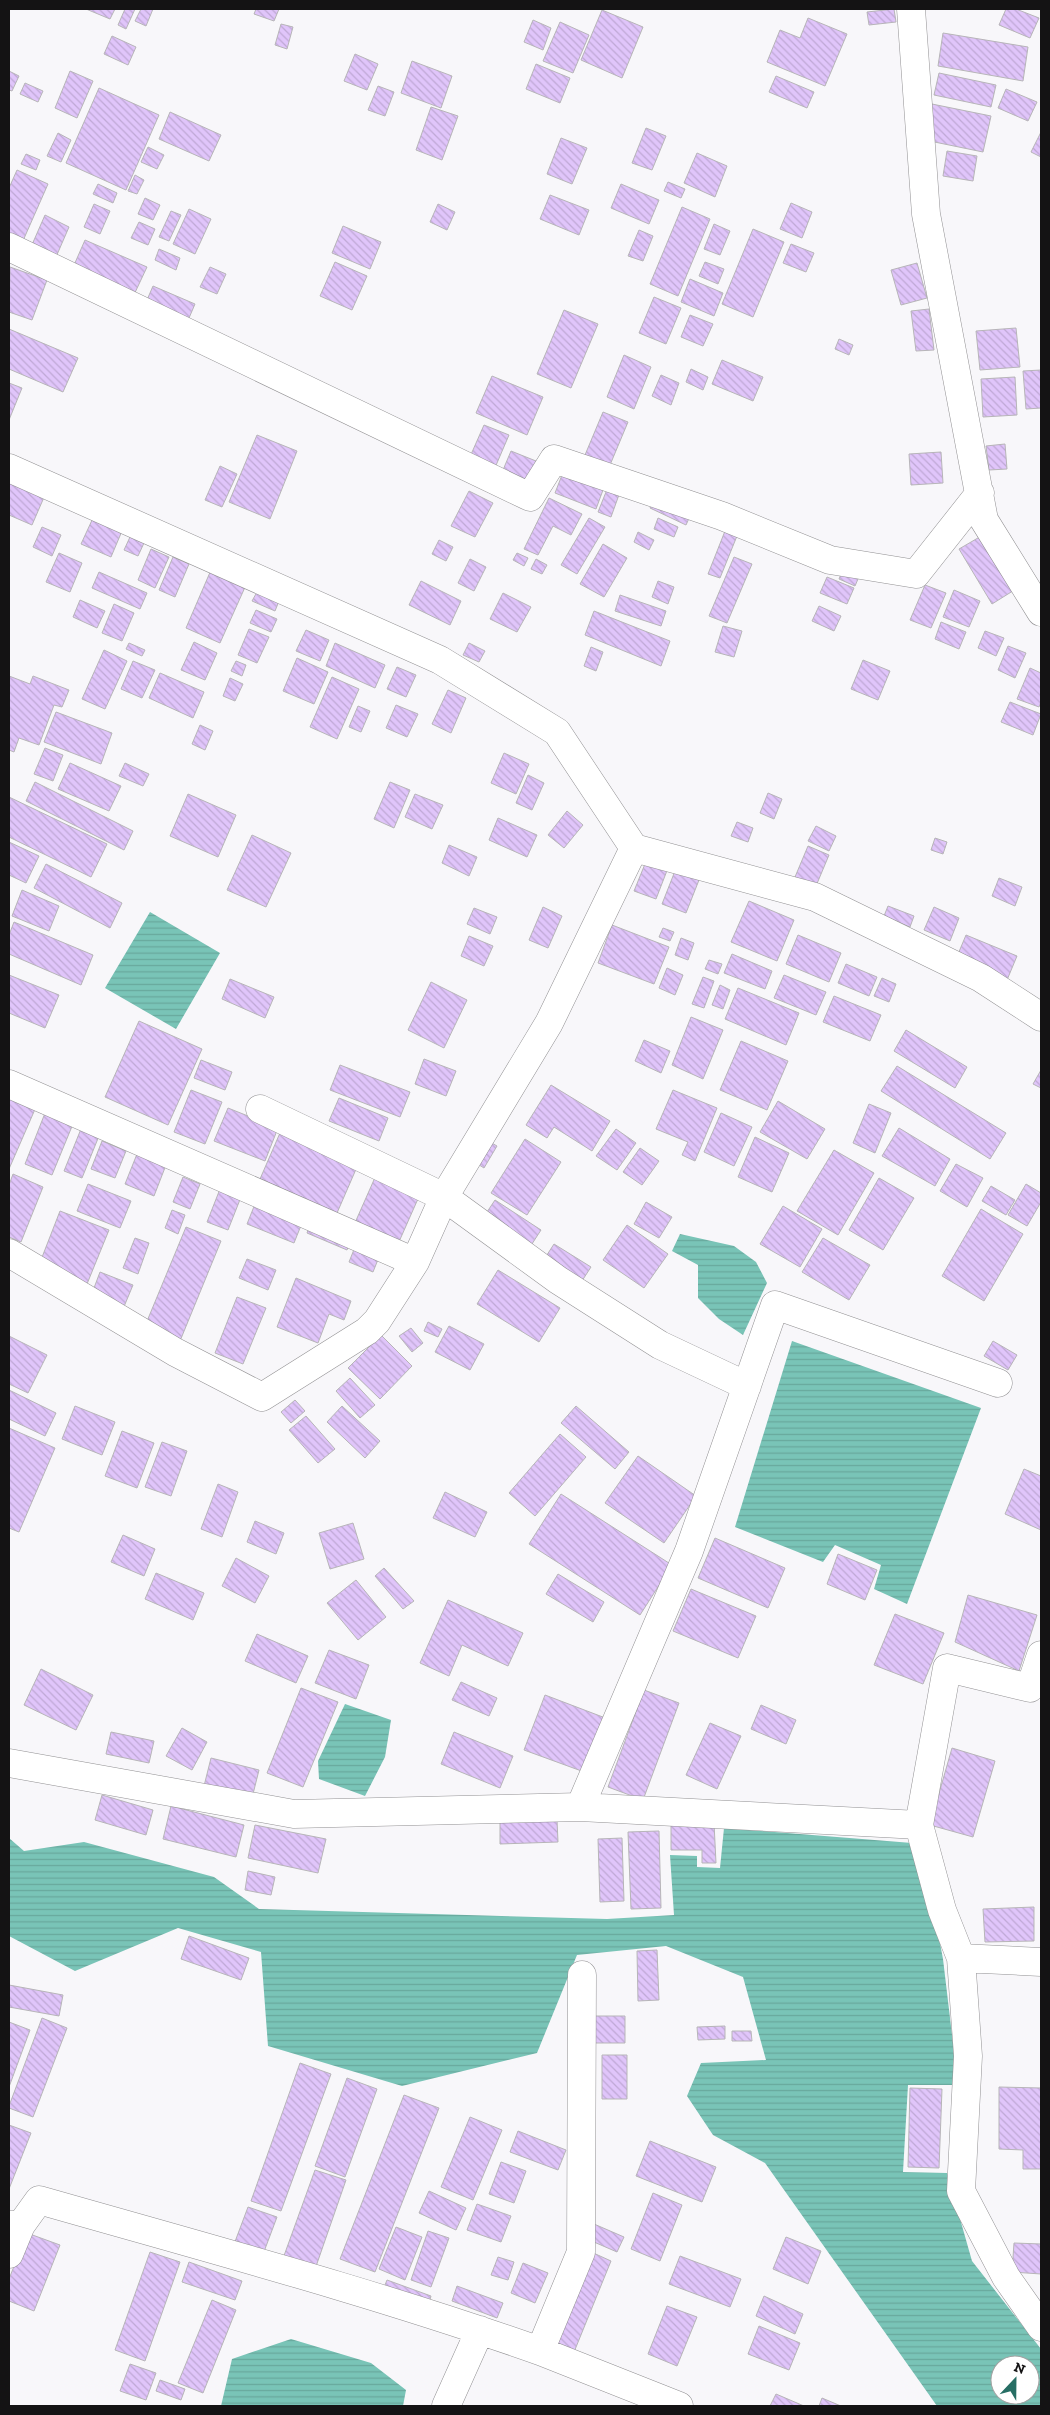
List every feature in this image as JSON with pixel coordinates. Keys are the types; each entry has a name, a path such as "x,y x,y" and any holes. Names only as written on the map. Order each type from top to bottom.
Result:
{"street":[{"path":"911,9 926,214 984,520 1041,612"},
{"path":"9,247 530,497 554,459 722,516 830,560 916,574 980,494"},
{"path":"9,468 449,666 556,732 634,848 815,897 980,978 1041,1017"},
{"path":"9,1253 175,1352 262,1397 367,1332 378,1321 415,1262 444,1197 549,1023 634,848"},
{"path":"9,1084 415,1262"},
{"path":"260,1110 444,1197 558,1280 660,1345 747,1386"},
{"path":"580,1807 688,1551 775,1305 998,1383"},
{"path":"1041,1654 1030,1688 947,1668 919,1825 942,1910 961,1958 968,2056 961,2191 1006,2277 1041,2327"},
{"path":"9,1763 294,1814 580,1807 919,1825"},
{"path":"961,1958 1041,1962"},
{"path":"540,2351 581,2252 582,1975"},
{"path":"9,2254 15,2225 39,2200 480,2330 540,2351 678,2406"},
{"path":"446,2406 480,2330"}],"shaded area":[{"path":"150,912 220,953 176,1029 105,988"},
{"path":"680,1234 734,1246 756,1262 767,1283 743,1335 719,1319 698,1298 698,1265 672,1251"},
{"path":"792,1341 981,1408 907,1604 874,1589 881,1565 835,1545 823,1562 735,1527"},
{"path":"345,1704 391,1720 385,1757 365,1796 319,1779 318,1761"},
{"path":"724,1828 912,1843 932,1901 943,1959 958,2085 908,2085 903,2172 947,2173 972,2261 1041,2349 1041,2406 937,2406 765,2163 713,2135 687,2096 701,2063 766,2060 743,1977 666,1946 577,1955 537,2053 402,2086 268,2046 261,1952 178,1928 75,1971 9,1936 9,1838 24,1851 84,1842 214,1877 259,1909 607,1919 674,1915 670,1855 697,1856 697,1867 720,1868"},
{"path":"291,2339 371,2363 406,2390 403,2406 221,2406 232,2359"}],"building":[{"path":"86,9 115,9 110,19"},
{"path":"125,9 135,9 126,29 118,25"},
{"path":"141,9 153,9 146,26 135,21"},
{"path":"256,9 279,9 274,21 254,14"},
{"path":"894,9 896,22 869,25 867,12"},
{"path":"1006,9 1016,9 1039,18 1030,38 999,25"},
{"path":"602,10 643,27 622,78 581,60"},
{"path":"808,18 847,34 825,86 767,62 780,30 800,38"},
{"path":"533,20 551,28 543,50 524,42"},
{"path":"560,22 589,35 573,73 543,61"},
{"path":"281,24 293,27 287,49 275,45"},
{"path":"943,33 1028,47 1023,81 938,66"},
{"path":"112,36 136,47 128,65 104,54"},
{"path":"355,54 378,64 367,90 344,81"},
{"path":"412,61 452,76 441,108 401,93"},
{"path":"536,64 570,78 560,103 526,89"},
{"path":"9,71 19,76 12,91 9,90"},
{"path":"70,71 93,81 77,118 55,108"},
{"path":"939,73 996,85 991,107 934,95"},
{"path":"776,76 814,92 807,108 769,92"},
{"path":"25,83 43,91 38,102 20,94"},
{"path":"378,86 394,92 385,116 368,110"},
{"path":"99,88 159,115 126,190 66,163"},
{"path":"1006,89 1037,102 1028,121 998,108"},
{"path":"927,103 991,116 983,152 920,139"},
{"path":"431,107 458,116 442,160 416,150"},
{"path":"170,112 221,135 209,161 159,139"},
{"path":"646,128 666,136 652,170 632,163"},
{"path":"1041,132 1041,157 1031,152"},
{"path":"58,133 71,140 61,162 47,156"},
{"path":"561,138 587,148 572,184 547,174"},
{"path":"148,147 164,155 157,169 141,162"},
{"path":"947,151 977,156 973,181 943,176"},
{"path":"697,153 727,166 715,197 684,183"},
{"path":"26,154 40,160 36,170 21,164"},
{"path":"17,170 48,184 22,243 9,237 9,188"},
{"path":"135,175 144,180 137,194 128,191"},
{"path":"668,182 685,189 681,198 664,191"},
{"path":"98,184 117,193 113,203 93,194"},
{"path":"621,184 659,200 649,224 611,208"},
{"path":"550,195 589,210 579,235 540,219"},
{"path":"145,198 160,205 153,220 138,214"},
{"path":"791,203 812,212 802,238 780,229"},
{"path":"94,204 110,211 100,234 84,227"},
{"path":"438,204 455,212 447,230 430,222"},
{"path":"682,207 710,219 678,296 650,284"},
{"path":"189,209 211,219 195,254 173,244"},
{"path":"171,211 181,215 169,241 159,237"},
{"path":"45,215 69,227 56,257 31,247"},
{"path":"139,222 155,229 148,245 131,238"},
{"path":"714,224 730,231 720,255 704,249"},
{"path":"343,226 381,242 370,269 332,253"},
{"path":"753,229 784,242 753,317 722,304"},
{"path":"639,230 653,236 643,261 628,256"},
{"path":"85,240 147,267 132,299 71,272"},
{"path":"791,244 814,253 806,272 783,263"},
{"path":"159,249 180,258 176,270 155,260"},
{"path":"335,262 367,276 352,310 320,296"},
{"path":"705,262 724,269 718,284 699,276"},
{"path":"917,263 927,298 901,305 891,270"},
{"path":"10,267 47,280 32,320 9,312"},
{"path":"210,267 226,274 217,294 200,287"},
{"path":"690,279 723,293 714,316 681,302"},
{"path":"153,286 195,304 186,325 144,307"},
{"path":"654,297 681,308 666,344 639,333"},
{"path":"929,309 934,350 916,351 911,311"},
{"path":"564,310 598,324 571,388 537,374"},
{"path":"690,315 713,324 703,346 681,337"},
{"path":"1016,328 1020,367 980,370 976,331"},
{"path":"9,329 78,358 63,392 9,369"},
{"path":"839,339 853,345 849,355 835,349"},
{"path":"624,355 651,367 634,409 607,397"},
{"path":"722,360 763,377 753,401 712,384"},
{"path":"691,369 708,377 703,390 686,382"},
{"path":"1041,370 1041,408 1026,409 1023,371"},
{"path":"661,375 679,383 671,405 652,396"},
{"path":"492,376 543,397 527,435 476,413"},
{"path":"1015,377 1017,415 983,417 981,379"},
{"path":"9,383 22,388 9,420"},
{"path":"603,412 628,422 610,465 585,455"},
{"path":"484,425 509,435 494,470 469,459"},
{"path":"257,435 297,451 270,519 229,502"},
{"path":"1005,444 1007,469 989,470 986,446"},
{"path":"511,451 536,461 528,481 503,470"},
{"path":"941,452 943,483 911,485 909,454"},
{"path":"220,466 237,474 222,507 205,500"},
{"path":"562,475 603,490 596,509 555,493"},
{"path":"9,479 45,495 32,525 9,515"},
{"path":"608,487 620,492 611,517 598,512"},
{"path":"469,491 493,503 475,537 451,526"},
{"path":"655,497 691,514 686,525 650,508"},
{"path":"549,498 582,514 571,535 553,526 538,555 524,549"},
{"path":"93,518 122,531 111,557 81,544"},
{"path":"589,518 605,527 577,574 561,565"},
{"path":"658,518 678,527 674,537 654,529"},
{"path":"727,526 739,531 720,578 708,574"},
{"path":"42,527 61,535 52,556 33,547"},
{"path":"638,532 654,540 649,550 634,542"},
{"path":"983,535 1016,589 992,604 959,549"},
{"path":"130,537 144,543 138,556 124,550"},
{"path":"439,540 453,547 446,561 432,554"},
{"path":"603,544 627,558 604,597 580,584"},
{"path":"151,549 169,557 155,588 138,580"},
{"path":"59,553 82,563 70,592 46,582"},
{"path":"517,553 528,558 524,566 513,560"},
{"path":"173,557 189,564 175,597 159,590"},
{"path":"734,557 752,564 727,623 709,616"},
{"path":"470,559 486,567 474,591 458,583"},
{"path":"536,559 547,565 542,574 531,569"},
{"path":"845,565 861,572 855,586 839,579"},
{"path":"211,570 246,585 220,643 186,628"},
{"path":"99,572 147,593 140,609 92,588"},
{"path":"827,577 854,588 847,604 820,593"},
{"path":"421,581 461,601 450,625 409,605"},
{"path":"658,581 674,587 668,604 652,597"},
{"path":"925,585 946,593 931,628 910,620"},
{"path":"954,590 980,601 969,627 943,617"},
{"path":"257,592 279,601 275,611 252,601"},
{"path":"503,593 531,607 517,632 490,619"},
{"path":"620,595 666,611 661,626 615,611"},
{"path":"80,600 105,611 97,628 73,617"},
{"path":"114,604 134,613 122,641 102,633"},
{"path":"819,606 841,616 834,631 812,621"},
{"path":"256,610 277,619 271,632 250,623"},
{"path":"594,611 670,641 661,666 585,635"},
{"path":"941,622 966,632 959,649 935,639"},
{"path":"723,626 742,631 734,657 715,652"},
{"path":"249,629 269,637 257,663 238,655"},
{"path":"306,630 329,640 320,661 296,651"},
{"path":"985,631 1004,638 996,656 978,648"},
{"path":"194,642 217,653 205,680 181,670"},
{"path":"129,643 145,650 142,656 126,649"},
{"path":"335,643 385,665 375,688 326,666"},
{"path":"469,643 485,651 479,662 463,655"},
{"path":"1008,646 1026,653 1015,678 998,670"},
{"path":"591,647 603,652 596,671 584,666"},
{"path":"104,650 127,661 105,709 82,699"},
{"path":"297,658 328,672 314,704 283,691"},
{"path":"863,660 890,671 878,700 851,689"},
{"path":"133,661 155,670 142,698 121,689"},
{"path":"236,661 246,665 242,676 231,671"},
{"path":"397,667 416,675 406,697 387,689"},
{"path":"1030,668 1041,673 1041,702 1039,707 1017,699"},
{"path":"160,673 204,692 193,718 149,698"},
{"path":"9,676 30,684 33,676 69,690 62,707 54,705 39,745 19,738 14,752 9,750"},
{"path":"332,677 359,689 337,739 310,727"},
{"path":"230,678 243,684 235,701 223,696"},
{"path":"448,690 466,698 451,733 432,724"},
{"path":"1010,702 1041,714 1033,735 1001,722"},
{"path":"396,705 418,714 407,737 386,728"},
{"path":"358,706 370,711 361,732 349,727"},
{"path":"56,712 112,733 101,764 44,742"},
{"path":"200,725 213,731 205,750 192,744"},
{"path":"45,748 63,755 53,781 34,774"},
{"path":"504,753 529,764 516,794 491,783"},
{"path":"70,763 121,786 109,811 58,789"},
{"path":"125,763 149,774 143,786 119,776"},
{"path":"528,775 544,783 532,810 516,803"},
{"path":"35,782 133,831 124,850 26,801"},
{"path":"390,782 410,790 394,828 374,819"},
{"path":"768,793 782,799 774,819 760,813"},
{"path":"188,794 236,815 218,857 170,836"},
{"path":"415,794 443,805 432,829 405,817"},
{"path":"9,797 107,844 91,877 9,837"},
{"path":"567,811 583,825 564,848 548,835"},
{"path":"498,818 537,835 527,857 489,840"},
{"path":"737,822 753,828 748,842 731,836"},
{"path":"816,826 836,836 829,851 808,841"},
{"path":"252,835 291,853 266,907 227,890"},
{"path":"935,838 947,842 943,854 931,850"},
{"path":"9,842 39,856 26,883 9,875"},
{"path":"449,845 477,857 469,876 442,863"},
{"path":"808,846 829,855 816,886 795,877"},
{"path":"647,859 668,868 656,899 634,891"},
{"path":"46,864 122,903 110,928 34,888"},
{"path":"675,871 699,880 686,913 662,904"},
{"path":"999,878 1022,887 1015,906 992,896"},
{"path":"22,890 59,906 49,931 12,916"},
{"path":"749,901 794,920 777,961 731,942"},
{"path":"888,906 914,916 910,927 884,916"},
{"path":"543,907 562,916 548,948 529,940"},
{"path":"934,907 959,918 950,941 924,930"},
{"path":"474,908 497,917 490,934 467,924"},
{"path":"14,922 93,955 81,985 9,954 9,935"},
{"path":"612,925 669,947 654,984 598,963"},
{"path":"663,928 674,932 670,941 659,937"},
{"path":"798,935 841,953 829,982 786,964"},
{"path":"966,935 1017,956 1007,980 956,959"},
{"path":"469,936 493,946 484,966 461,956"},
{"path":"681,938 694,943 688,960 675,955"},
{"path":"732,954 772,971 765,989 724,973"},
{"path":"709,960 722,964 718,974 705,969"},
{"path":"846,964 877,977 869,996 838,983"},
{"path":"667,968 683,975 675,995 659,988"},
{"path":"9,975 59,995 45,1028 9,1013"},
{"path":"784,975 826,992 816,1015 774,998"},
{"path":"703,977 714,981 704,1008 692,1004"},
{"path":"882,978 896,984 889,1002 874,996"},
{"path":"230,979 274,997 265,1018 222,999"},
{"path":"431,982 467,1000 444,1048 408,1030"},
{"path":"720,985 730,990 723,1009 712,1005"},
{"path":"738,988 799,1013 786,1045 725,1019"},
{"path":"834,996 881,1015 870,1041 823,1022"},
{"path":"691,1017 723,1030 703,1079 672,1065"},
{"path":"139,1021 202,1049 168,1125 105,1097"},
{"path":"906,1030 967,1067 955,1088 894,1051"},
{"path":"644,1040 670,1051 661,1073 635,1061"},
{"path":"741,1041 788,1061 767,1110 720,1090"},
{"path":"424,1059 456,1071 446,1096 415,1084"},
{"path":"201,1060 232,1072 225,1090 194,1078"},
{"path":"340,1065 410,1092 400,1117 330,1090"},
{"path":"897,1066 1006,1133 990,1159 881,1091"},
{"path":"1041,1070 1041,1088 1033,1084"},
{"path":"551,1085 610,1121 592,1151 554,1127 547,1138 526,1125"},
{"path":"191,1090 222,1102 205,1144 174,1132"},
{"path":"673,1090 717,1108 695,1161 682,1155 688,1142 656,1129"},
{"path":"9,1095 36,1107 9,1169"},
{"path":"339,1098 388,1118 379,1141 329,1121"},
{"path":"778,1101 825,1129 807,1159 760,1132"},
{"path":"869,1104 891,1113 875,1153 853,1143"},
{"path":"47,1108 75,1119 52,1175 25,1164"},
{"path":"228,1108 278,1128 265,1161 214,1141"},
{"path":"721,1113 752,1127 734,1166 704,1152"},
{"path":"83,1124 101,1131 82,1178 64,1171"},
{"path":"283,1126 360,1160 337,1213 260,1179"},
{"path":"899,1128 950,1159 935,1186 882,1156"},
{"path":"616,1129 636,1143 617,1170 596,1156"},
{"path":"478,1135 497,1146 484,1168 465,1156"},
{"path":"755,1137 789,1153 772,1192 738,1177"},
{"path":"525,1139 561,1162 527,1215 491,1193"},
{"path":"102,1141 126,1151 115,1178 91,1169"},
{"path":"640,1148 659,1161 642,1185 623,1172"},
{"path":"834,1150 874,1173 838,1235 797,1211"},
{"path":"137,1154 166,1165 154,1196 125,1184"},
{"path":"956,1164 983,1178 967,1207 940,1191"},
{"path":"377,1173 421,1192 398,1244 354,1225"},
{"path":"13,1174 43,1187 21,1242 9,1237 9,1185"},
{"path":"183,1177 200,1184 190,1209 173,1202"},
{"path":"879,1178 914,1198 883,1250 849,1230"},
{"path":"88,1184 131,1201 120,1228 77,1211"},
{"path":"1026,1184 1041,1193 1041,1202 1027,1226 1008,1215"},
{"path":"991,1186 1015,1200 1006,1215 982,1201"},
{"path":"220,1189 241,1197 228,1230 207,1222"},
{"path":"257,1199 304,1218 294,1243 247,1224"},
{"path":"495,1200 541,1230 530,1247 483,1218"},
{"path":"646,1202 672,1217 659,1238 634,1224"},
{"path":"783,1206 822,1229 800,1267 760,1244"},
{"path":"981,1209 1023,1234 984,1301 942,1276"},
{"path":"172,1210 185,1215 178,1234 165,1228"},
{"path":"60,1211 109,1230 87,1284 39,1265"},
{"path":"311,1222 351,1239 347,1250 307,1233"},
{"path":"627,1225 668,1254 644,1288 603,1260"},
{"path":"186,1227 221,1241 180,1341 145,1326"},
{"path":"135,1238 149,1243 138,1274 123,1268"},
{"path":"823,1238 870,1265 849,1300 802,1272"},
{"path":"357,1242 381,1252 373,1272 349,1262"},
{"path":"554,1244 591,1267 580,1284 543,1261"},
{"path":"247,1259 276,1270 268,1290 239,1278"},
{"path":"498,1270 560,1308 539,1342 477,1304"},
{"path":"100,1272 133,1285 123,1309 91,1296"},
{"path":"296,1278 351,1301 344,1320 329,1314 318,1343 277,1327"},
{"path":"237,1297 266,1308 243,1364 215,1353"},
{"path":"428,1322 442,1329 438,1337 424,1331"},
{"path":"449,1326 484,1344 470,1370 435,1352"},
{"path":"411,1328 423,1343 412,1352 399,1336"},
{"path":"381,1335 412,1366 380,1399 348,1368"},
{"path":"9,1336 47,1355 28,1393 9,1384"},
{"path":"993,1341 1017,1355 1008,1370 984,1356"},
{"path":"350,1378 375,1405 360,1418 336,1391"},
{"path":"9,1390 56,1413 45,1436 9,1419"},
{"path":"295,1400 305,1411 291,1423 281,1412"},
{"path":"75,1406 115,1422 102,1455 62,1439"},
{"path":"342,1406 380,1441 365,1458 327,1422"},
{"path":"576,1406 629,1452 615,1469 561,1423"},
{"path":"306,1416 335,1449 318,1463 289,1430"},
{"path":"9,1428 55,1448 19,1532 9,1528"},
{"path":"122,1431 154,1443 137,1488 105,1476"},
{"path":"560,1434 586,1457 535,1516 509,1493"},
{"path":"162,1442 187,1451 171,1496 145,1487"},
{"path":"638,1456 696,1496 664,1543 605,1503"},
{"path":"1024,1469 1041,1476 1041,1530 1005,1514"},
{"path":"218,1484 238,1492 222,1537 201,1529"},
{"path":"445,1492 487,1512 475,1537 433,1518"},
{"path":"561,1494 672,1565 640,1615 529,1544"},
{"path":"255,1521 284,1533 276,1554 247,1542"},
{"path":"353,1523 364,1559 330,1569 319,1533"},
{"path":"123,1535 155,1549 144,1576 111,1562"},
{"path":"715,1538 785,1568 768,1608 698,1578"},
{"path":"838,1554 877,1570 865,1600 827,1584"},
{"path":"236,1558 269,1576 255,1603 222,1586"},
{"path":"384,1568 414,1601 403,1609 375,1576"},
{"path":"156,1573 204,1593 193,1620 145,1599"},
{"path":"558,1574 604,1602 593,1622 546,1594"},
{"path":"356,1580 386,1617 358,1640 327,1603"},
{"path":"691,1589 756,1616 738,1658 673,1631"},
{"path":"968,1595 1037,1615 1019,1671 955,1642"},
{"path":"448,1600 523,1633 508,1666 462,1645 449,1676 420,1663"},
{"path":"895,1614 944,1633 923,1684 874,1665"},
{"path":"257,1634 308,1656 296,1683 245,1661"},
{"path":"329,1650 369,1665 356,1699 315,1683"},
{"path":"41,1669 93,1695 76,1730 24,1705"},
{"path":"461,1682 497,1698 489,1716 452,1700"},
{"path":"301,1688 338,1702 303,1787 267,1773"},
{"path":"644,1690 679,1703 643,1800 608,1787"},
{"path":"545,1695 608,1719 587,1773 524,1750"},
{"path":"761,1705 796,1720 786,1744 751,1729"},
{"path":"710,1723 741,1736 717,1789 686,1775"},
{"path":"182,1728 207,1742 192,1770 166,1756"},
{"path":"111,1732 154,1741 149,1763 106,1754"},
{"path":"454,1732 513,1756 500,1788 441,1764"},
{"path":"952,1748 995,1761 973,1837 930,1825"},
{"path":"211,1758 259,1770 251,1802 203,1790"},
{"path":"102,1795 153,1810 146,1835 95,1820"},
{"path":"171,1806 244,1825 236,1857 163,1839"},
{"path":"557,1820 558,1842 500,1844 500,1822"},
{"path":"714,1823 716,1863 702,1863 702,1850 671,1850 671,1824"},
{"path":"255,1825 326,1839 318,1873 248,1858"},
{"path":"659,1831 661,1908 631,1909 628,1832"},
{"path":"622,1838 624,1901 600,1902 598,1839"},
{"path":"248,1871 275,1877 271,1895 245,1890"},
{"path":"1034,1907 1034,1941 985,1942 983,1909"},
{"path":"189,1936 249,1958 241,1980 181,1959"},
{"path":"657,1950 659,2000 638,2001 637,1951"},
{"path":"9,1985 63,1995 59,2016 9,2007"},
{"path":"594,2016 625,2016 625,2043 594,2043"},
{"path":"42,2018 67,2028 33,2117 9,2108 9,2106"},
{"path":"9,2022 30,2030 9,2087"},
{"path":"725,2026 725,2039 698,2040 697,2027"},
{"path":"732,2031 751,2031 752,2041 732,2041"},
{"path":"602,2055 627,2055 627,2099 602,2099"},
{"path":"300,2063 331,2074 281,2211 251,2201"},
{"path":"347,2078 377,2089 345,2177 315,2166"},
{"path":"999,2087 1041,2088 1041,2169 1023,2169 1023,2150 999,2149"},
{"path":"910,2088 942,2089 939,2168 908,2167"},
{"path":"404,2095 439,2108 375,2272 340,2259"},
{"path":"470,2117 502,2130 473,2200 441,2187"},
{"path":"9,2125 31,2133 9,2189"},
{"path":"518,2131 566,2150 558,2170 510,2152"},
{"path":"650,2141 716,2167 702,2202 636,2176"},
{"path":"501,2162 526,2171 514,2203 489,2194"},
{"path":"315,2170 346,2180 313,2275 281,2264"},
{"path":"429,2191 466,2208 456,2230 419,2213"},
{"path":"653,2193 682,2205 660,2261 631,2249"},
{"path":"477,2204 511,2216 501,2242 467,2230"},
{"path":"248,2207 277,2217 262,2257 233,2247"},
{"path":"594,2224 624,2237 617,2252 587,2239"},
{"path":"396,2227 422,2237 405,2280 379,2269"},
{"path":"428,2231 449,2238 431,2287 411,2280"},
{"path":"27,2233 60,2245 34,2311 9,2301 9,2279"},
{"path":"786,2237 821,2251 808,2284 773,2269"},
{"path":"1014,2243 1041,2244 1041,2274 1012,2272"},
{"path":"589,2251 611,2261 572,2357 549,2348"},
{"path":"150,2252 180,2262 145,2361 115,2350"},
{"path":"680,2256 741,2279 730,2307 669,2284"},
{"path":"498,2257 514,2262 508,2280 491,2275"},
{"path":"189,2262 242,2281 235,2300 182,2282"},
{"path":"523,2263 548,2273 535,2303 511,2293"},
{"path":"387,2280 431,2296 428,2307 383,2290"},
{"path":"457,2286 503,2303 497,2318 452,2301"},
{"path":"764,2296 803,2314 795,2334 756,2316"},
{"path":"212,2300 236,2310 203,2393 178,2383"},
{"path":"667,2306 697,2317 677,2366 648,2354"},
{"path":"759,2326 800,2343 789,2370 748,2354"},
{"path":"130,2364 156,2373 146,2400 120,2391"},
{"path":"160,2380 185,2389 181,2400 156,2391"},
{"path":"776,2394 804,2406 770,2406"},
{"path":"822,2398 841,2406 819,2406"}]}
